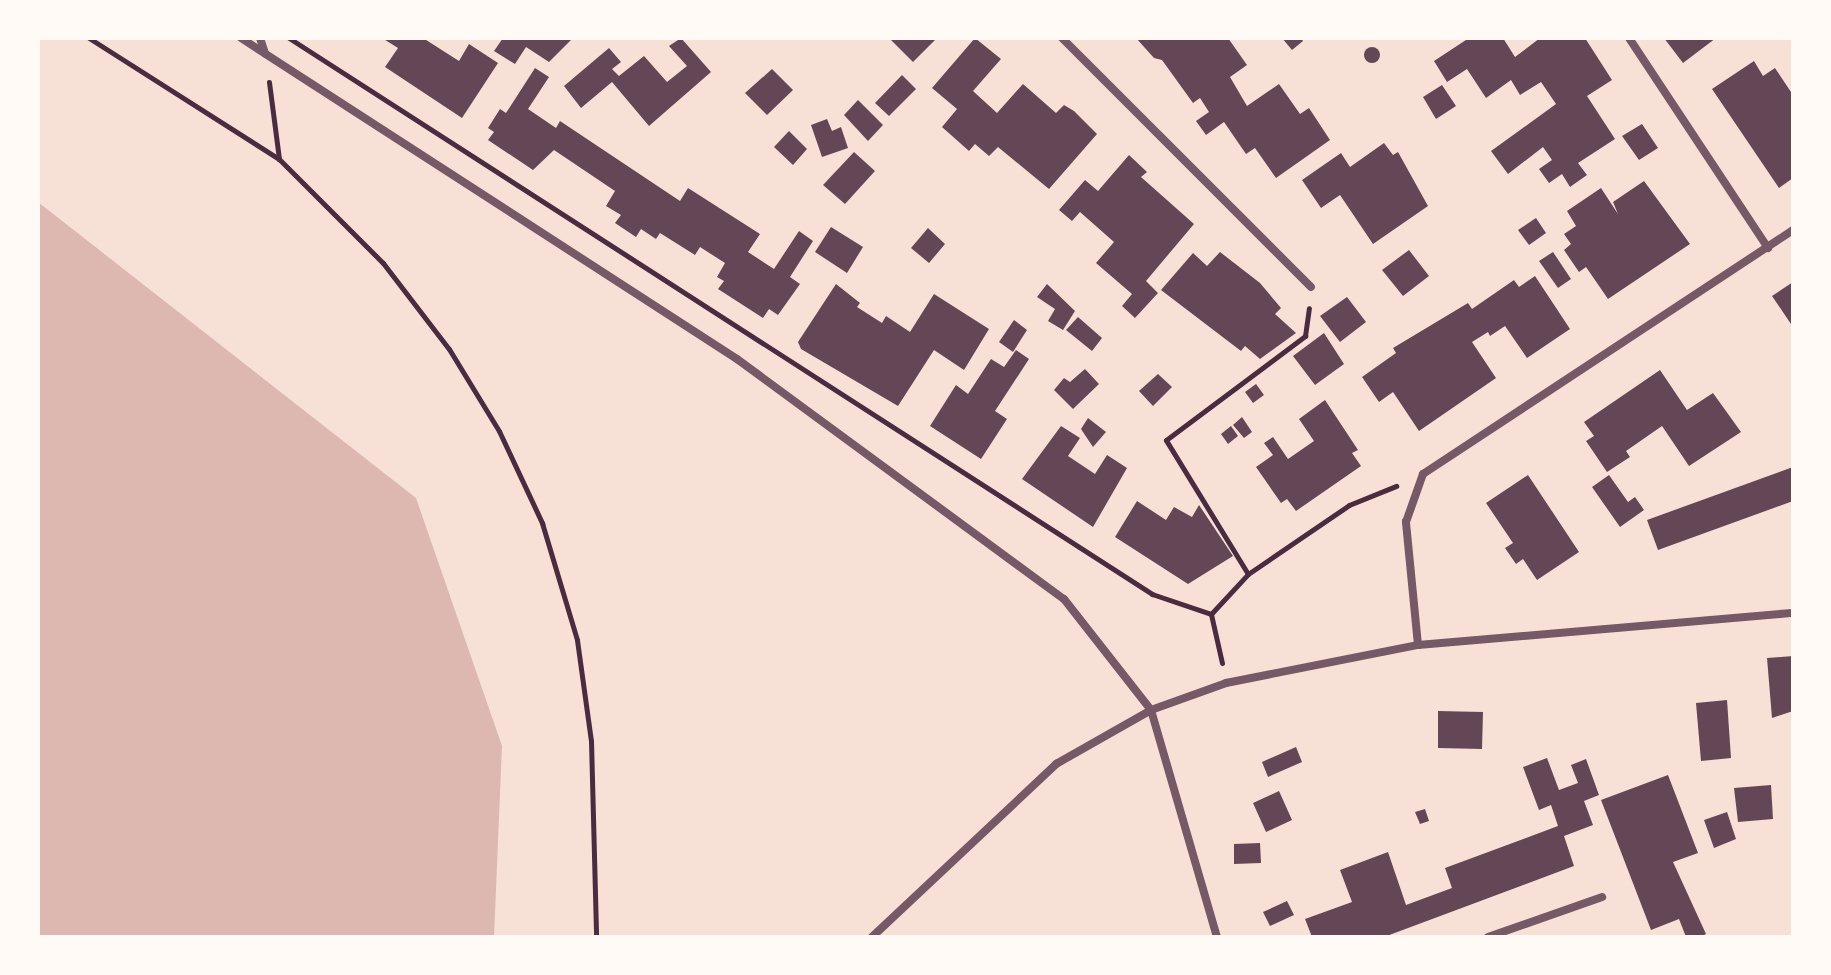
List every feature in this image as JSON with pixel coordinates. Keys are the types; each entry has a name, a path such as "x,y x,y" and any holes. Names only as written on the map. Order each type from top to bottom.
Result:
{"street":[{"path":"241,38 737,359 1064,599 1151,710 1217,937"},
{"path":"260,38 265,54"},
{"path":"1062,38 1311,287"},
{"path":"1629,38 1768,248"},
{"path":"1418,645 1406,522 1423,474 1793,230"},
{"path":"872,937 1056,764 1151,710 1226,683 1418,645 1793,613"},
{"path":"1488,937 1602,897"}],"path":[{"path":"89,38 279,159 383,263 449,349 499,431 542,523 577,640 591,741 596,937"},
{"path":"289,38 1141,587 1211,614"},
{"path":"265,54 279,159"},
{"path":"1248,574 1166,440 1305,336 1311,287"},
{"path":"1211,614 1248,574 1349,505 1423,474"},
{"path":"1211,614 1226,683"}],"shaded area":[{"path":"38,202 416,498 502,746 494,937 38,937"}],"building":[{"path":"382,38 423,38 459,61 469,44 498,63 462,118 385,67 398,48"},
{"path":"503,38 573,38 549,62 526,47 515,64 494,51"},
{"path":"681,38 711,72 649,126 612,82 581,108 564,86 609,48 621,62 612,69 619,76 644,56 667,82 687,66 669,46"},
{"path":"889,38 937,38 913,62"},
{"path":"975,38 1001,59 973,91 997,113 1023,84 1056,113 1064,105 1074,111 1097,134 1049,189 998,147 989,156 975,144 969,151 942,127 957,109 932,88"},
{"path":"1136,38 1228,38 1247,65 1230,77 1247,106 1279,84 1300,114 1309,108 1330,140 1276,178 1255,148 1246,154 1224,122 1206,135 1196,121 1209,112 1200,98 1193,103 1162,60 1154,58"},
{"path":"1282,38 1301,38 1303,41 1292,50"},
{"path":"1469,38 1503,38 1515,57 1540,38 1585,38 1612,80 1587,96 1615,139 1578,163 1587,175 1570,187 1562,174 1549,183 1539,169 1552,160 1543,147 1508,174 1491,151 1556,104 1541,82 1520,95 1511,80 1486,98 1467,69 1447,82 1434,61"},
{"path":"1664,38 1716,38 1683,63"},
{"path":"1369,47 1375,47 1380,55 1378,61 1369,63 1364,58 1364,52"},
{"path":"1754,61 1763,76 1775,68 1793,95 1793,178 1779,188 1712,89"},
{"path":"535,68 549,77 528,109 556,128 560,121 680,201 688,188 760,234 748,252 774,269 799,231 813,241 790,277 800,284 778,315 769,309 763,318 718,289 724,281 717,277 725,263 700,247 695,255 660,233 656,239 641,229 636,237 615,223 621,215 606,206 615,191 554,150 533,170 488,140 494,132 488,128 500,109 506,113"},
{"path":"772,69 793,90 767,115 745,93"},
{"path":"902,75 916,89 889,116 875,103"},
{"path":"1442,85 1456,106 1436,119 1423,97"},
{"path":"858,100 883,125 868,141 844,115"},
{"path":"827,119 832,131 841,127 848,148 822,157 811,125"},
{"path":"1642,124 1658,148 1639,160 1622,136"},
{"path":"789,131 807,149 793,165 774,147"},
{"path":"1384,143 1393,155 1398,152 1428,206 1373,244 1340,195 1321,208 1302,180 1341,153 1350,167"},
{"path":"854,152 875,171 845,204 823,185"},
{"path":"1129,155 1147,172 1141,177 1194,224 1146,281 1158,293 1135,318 1122,306 1132,294 1096,263 1114,242 1080,212 1072,221 1059,210 1085,180 1098,191"},
{"path":"1644,181 1690,244 1608,299 1586,267 1579,272 1564,250 1571,244 1564,234 1576,226 1567,211 1601,188 1618,214 1613,202"},
{"path":"1536,218 1546,233 1529,245 1518,230"},
{"path":"831,227 863,247 847,273 815,252"},
{"path":"928,228 945,244 929,263 911,248"},
{"path":"1409,250 1429,276 1403,296 1382,270"},
{"path":"1220,252 1260,283 1281,308 1275,314 1296,333 1260,359 1245,346 1241,351 1161,290 1193,253 1207,266"},
{"path":"1553,252 1571,279 1558,288 1539,261"},
{"path":"1535,276 1570,329 1527,358 1505,326 1490,336 1488,332 1472,342 1496,378 1419,431 1393,392 1379,402 1362,377 1396,353 1393,348 1468,303 1472,309 1514,280 1519,287"},
{"path":"1793,282 1793,327 1772,296"},
{"path":"836,284 860,303 857,307 882,323 886,316 910,332 934,294 989,329 964,370 934,350 898,406 801,349 798,342"},
{"path":"1047,284 1075,311 1063,330 1048,321 1055,309 1037,297"},
{"path":"1347,297 1366,322 1340,342 1320,316"},
{"path":"1078,317 1102,338 1092,351 1066,330"},
{"path":"1014,320 1027,330 1013,352 999,342"},
{"path":"1324,333 1344,364 1315,385 1293,356"},
{"path":"1016,350 1029,359 995,411 1007,419 981,459 930,426 956,385 968,394 991,359 1004,367"},
{"path":"1085,369 1099,384 1073,409 1054,390 1064,378 1070,382"},
{"path":"1660,370 1687,410 1713,393 1741,432 1689,466 1662,426 1626,451 1630,457 1607,472 1586,441 1594,436 1584,422"},
{"path":"1158,374 1172,387 1153,406 1139,391"},
{"path":"1256,384 1264,395 1253,403 1245,392"},
{"path":"1325,400 1358,450 1352,453 1361,466 1296,511 1287,499 1281,503 1256,467 1273,455 1264,443 1273,437 1288,459 1314,441 1299,419"},
{"path":"1242,417 1252,432 1244,438 1233,425"},
{"path":"1088,418 1106,432 1093,447 1081,429"},
{"path":"1061,426 1080,438 1068,456 1095,474 1107,455 1127,468 1093,527 1022,479"},
{"path":"1231,426 1238,436 1228,444 1221,434"},
{"path":"1793,467 1793,501 1658,550 1647,520"},
{"path":"1528,475 1579,552 1537,580 1523,559 1516,564 1505,548 1513,543 1486,503"},
{"path":"1609,475 1628,502 1635,497 1644,510 1620,527 1592,487"},
{"path":"1137,501 1166,520 1174,507 1192,517 1199,505 1233,556 1188,584 1115,537"},
{"path":"1793,656 1793,711 1772,718 1767,658"},
{"path":"1727,700 1731,758 1701,761 1696,703"},
{"path":"1438,711 1483,712 1482,749 1438,748"},
{"path":"1296,747 1302,762 1268,777 1262,762"},
{"path":"1547,758 1559,790 1578,783 1571,765 1586,759 1599,795 1584,801 1593,825 1564,836 1574,866 1384,937 1312,937 1305,919 1352,902 1340,870 1388,852 1406,905 1452,888 1445,868 1558,826 1551,805 1539,810 1523,767"},
{"path":"1668,775 1698,853 1673,862 1706,934 1700,937 1686,937 1679,919 1651,930 1601,800"},
{"path":"1771,785 1773,819 1738,822 1734,788"},
{"path":"1279,791 1292,820 1266,832 1253,803"},
{"path":"1425,809 1429,821 1420,824 1415,812"},
{"path":"1727,812 1736,839 1714,848 1704,820"},
{"path":"1260,843 1261,863 1234,864 1234,844"},
{"path":"1287,901 1294,915 1270,926 1263,912"}]}
